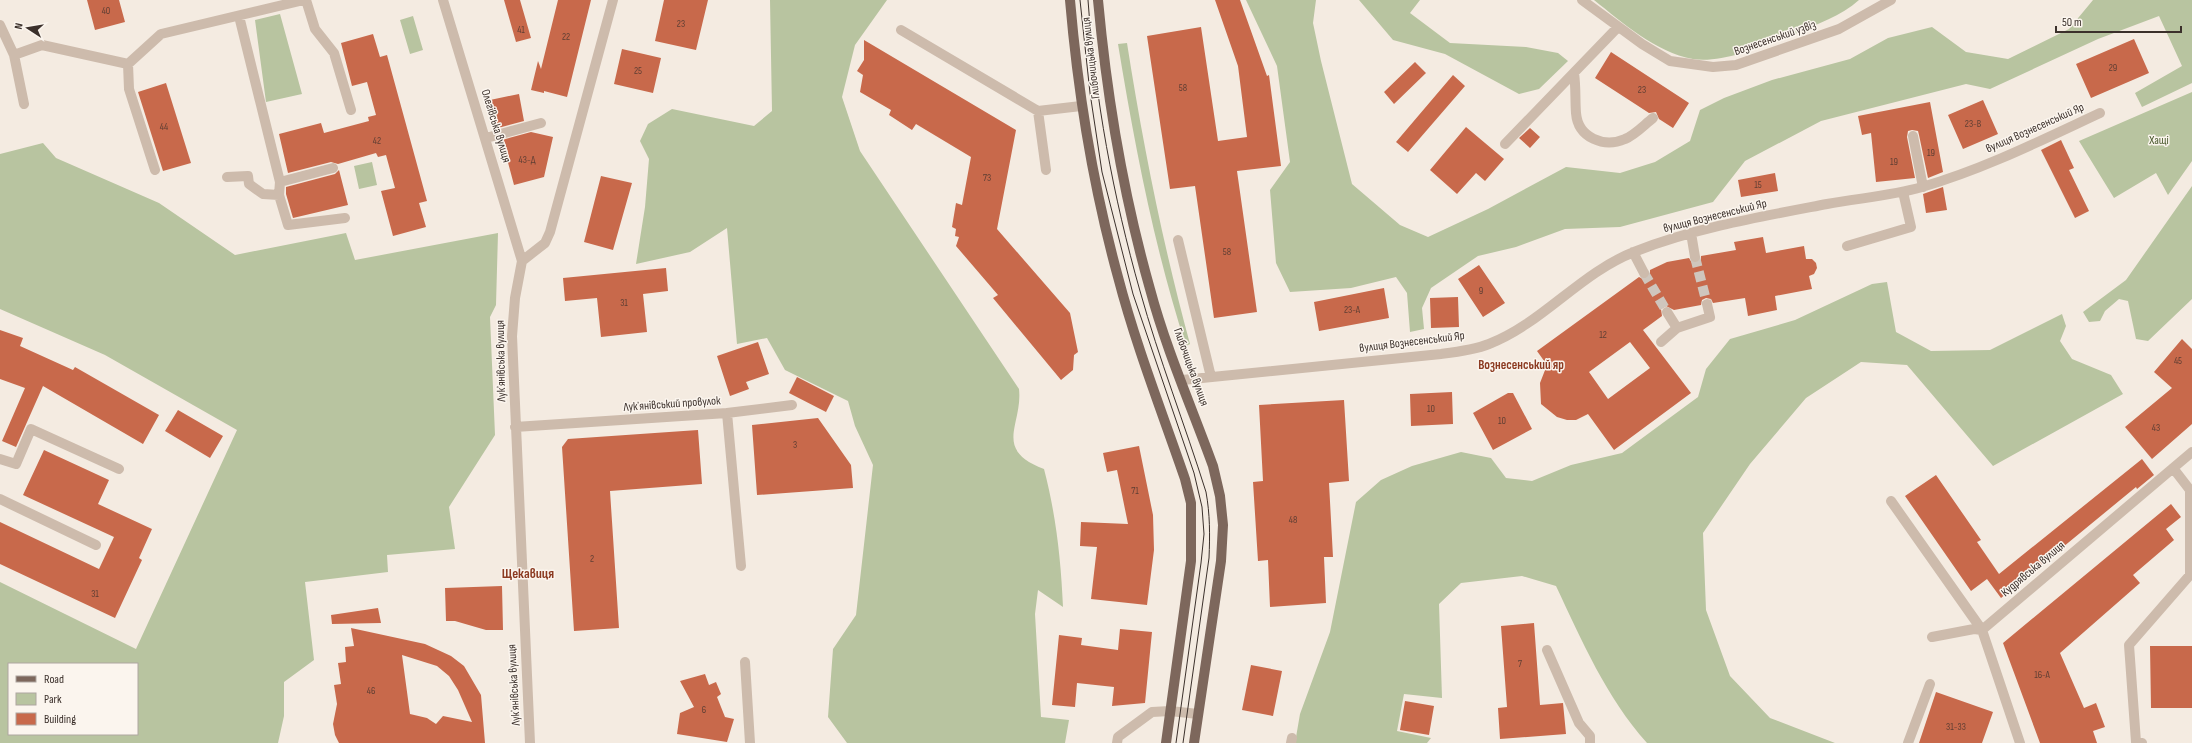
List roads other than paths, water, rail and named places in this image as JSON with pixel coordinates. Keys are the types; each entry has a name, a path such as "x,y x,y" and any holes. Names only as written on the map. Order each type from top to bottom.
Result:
{"main road":[{"name":"Глибочицька вулиця","path":"1070,0 1081,106 1099,205 1130,319 1185,479 1191,503 1191,561 1166,743"},
{"name":"Глибочицька вулиця","path":"1098,0 1104,65 1123,178 1150,291 1213,466 1220,496 1223,525 1221,561 1194,743"}],"street":[{"path":"155,170 129,89 128,64 160,34 305,0 315,29 334,53 351,110"},
{"name":"Олегівська вулиця","path":"443,0 522,261"},
{"path":"522,261 545,243 550,232 613,0"},
{"name":"Вознесенський узвіз","path":"1582,0 1642,44 1670,61 1713,67 1736,65 1839,29 1891,0"},
{"path":"239,16 280,182 279,195 288,225 345,218"},
{"path":"0,25 14,55 24,104"},
{"path":"1505,144 1618,27"},
{"path":"900,30 1038,111 1081,106"},
{"path":"14,55 42,45 128,64"},
{"path":"1574,73 1577,95 1576,115 1585,134 1605,144 1626,139 1653,118"},
{"path":"1038,111 1046,170"},
{"name":"вулиця Вознесенський Яр","path":"1182,380 1440,354 1490,344 1520,327 1607,265 1633,252 1691,233 1828,204 1903,192 1923,187 2014,154 2100,113"},
{"path":"486,138 541,122"},
{"path":"1913,136 1923,187"},
{"path":"280,182 333,168"},
{"path":"227,177 248,176 249,184 264,194 279,195"},
{"path":"1847,246 1911,227 1903,192"},
{"path":"1691,233 1696,257"},
{"path":"1178,240 1211,377"},
{"path":"1633,252 1644,273"},
{"name":"Лукʼянівська вулиця","path":"522,261 514,298 512,336 530,743"},
{"path":"1661,342 1677,328 1710,317 1707,304"},
{"path":"1667,312 1677,328"},
{"path":"727,413 792,405"},
{"name":"Лукʼянівський провулок","path":"515,427 727,413 741,566"},
{"path":"0,459 16,464 31,429 118,469"},
{"name":"Кудрявська вулиця","path":"1982,630 2192,452"},
{"path":"2142,743 2136,742 2129,645 2190,575 2190,490 2173,468"},
{"path":"0,498 96,545"},
{"path":"1891,501 1982,630 2020,743"},
{"path":"1932,637 1974,629 1982,630"},
{"path":"1547,650 1579,723 1590,736 1590,743"},
{"path":"745,662 750,743"},
{"path":"1908,743 1930,684"},
{"path":"1117,743 1118,737 1152,712 1170,711 1198,714"}],"tunnel":[{"path":"1695,257 1707,304"},
{"path":"1644,273 1667,312"}],"tram line":[{"path":"1080,0 1090,93 1102,172 1133,294 1194,473 1202,507 1204,534 1201,563 1176,743"},
{"path":"1088,0 1100,110 1121,219 1147,316 1206,492 1210,541 1209,558 1183,743"}],"district":[{"name":"Вознесенський яр","path":"1521,365"},
{"name":"Щекавиця","path":"528,573"}],"park label":[{"name":"Хащі","path":"2159,140"}]}
